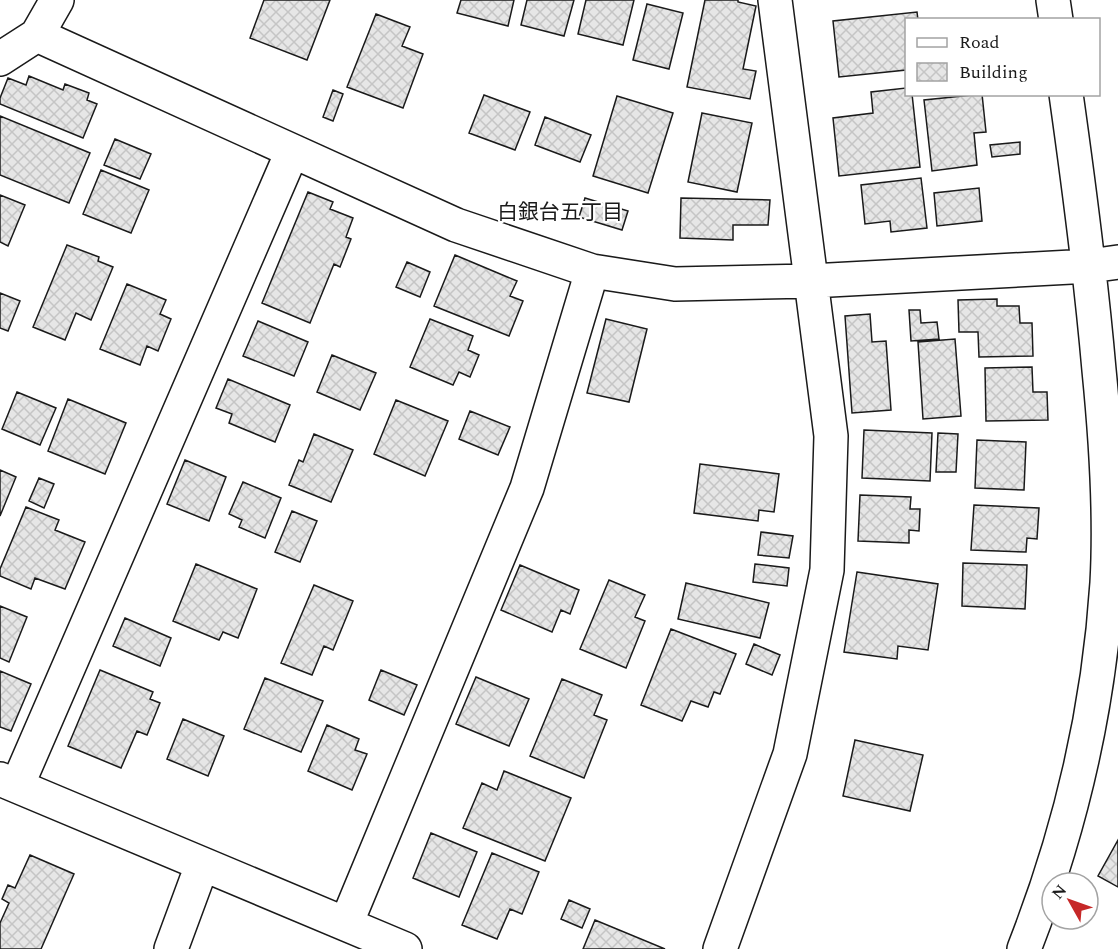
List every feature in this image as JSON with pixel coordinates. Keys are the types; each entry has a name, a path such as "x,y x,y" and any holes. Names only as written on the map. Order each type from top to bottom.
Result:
{"street":[{"path":"0,59 37,35 57,0"},
{"path":"720,949 790,754 827,570 831,436 775,0"},
{"path":"1053,0 1056,18"},
{"path":"37,35 456,225 592,271 675,284 811,281 1104,264"},
{"path":"1023,949 1071,807 1095,695 1106,593 1107,453 1104,264 1066,96"},
{"path":"292,152 9,782 405,949"},
{"path":"346,924 527,488 592,271"},
{"path":"171,949 202,865"}],"building":[{"path":"264,0 330,0 307,60 250,38"},
{"path":"461,0 514,0 508,26 457,13"},
{"path":"527,0 574,0 564,36 521,25"},
{"path":"586,0 634,0 623,45 578,34"},
{"path":"705,0 738,0 738,2 756,6 743,69 756,71 750,99 687,87"},
{"path":"647,4 683,13 669,69 633,60"},
{"path":"917,12 918,18 905,18 905,70 839,77 833,21"},
{"path":"376,14 410,27 402,46 423,54 403,108 347,87"},
{"path":"29,76 63,90 65,84 89,93 87,100 97,104 83,138 0,104 8,78 26,85"},
{"path":"905,88 905,96 912,96 920,167 839,176 833,118 873,113 871,92"},
{"path":"333,90 343,94 333,121 323,117"},
{"path":"484,95 530,112 515,150 469,133"},
{"path":"617,96 673,113 648,193 593,176"},
{"path":"982,96 986,132 974,133 977,165 932,171 924,100"},
{"path":"702,113 752,123 737,192 688,182"},
{"path":"0,116 90,153 69,203 0,175"},
{"path":"545,117 591,135 580,162 535,145"},
{"path":"115,139 151,154 140,179 104,165"},
{"path":"1020,142 1020,154 992,157 990,145"},
{"path":"101,170 149,190 131,233 83,214"},
{"path":"921,178 927,228 891,232 890,221 865,224 861,185"},
{"path":"979,188 982,221 937,226 934,193"},
{"path":"308,192 333,202 330,209 353,218 346,237 351,239 340,267 334,264 310,323 262,303"},
{"path":"0,195 25,205 8,246 0,242"},
{"path":"585,198 628,211 622,230 579,217"},
{"path":"681,198 770,200 768,225 733,225 733,240 680,238"},
{"path":"67,245 99,257 98,261 113,267 91,320 76,313 65,340 33,327"},
{"path":"455,255 517,281 510,296 523,301 509,336 434,306"},
{"path":"407,262 430,272 420,297 396,287"},
{"path":"127,284 166,300 160,314 171,319 158,351 147,346 140,365 100,349"},
{"path":"0,293 20,301 8,331 0,328"},
{"path":"997,299 997,306 1019,306 1020,323 1032,323 1033,356 979,357 978,332 959,332 958,300"},
{"path":"909,310 920,310 921,323 937,322 939,339 911,341"},
{"path":"870,314 872,342 886,341 891,410 852,413 845,316"},
{"path":"430,319 473,336 468,350 479,355 470,377 459,372 453,385 410,367"},
{"path":"606,319 647,329 629,402 587,393"},
{"path":"258,321 308,342 294,376 243,356"},
{"path":"955,339 961,416 923,419 918,342"},
{"path":"332,355 376,373 360,410 317,392"},
{"path":"1032,367 1033,392 1047,392 1048,420 986,421 985,368"},
{"path":"228,379 290,405 275,442 229,423 232,414 216,408"},
{"path":"17,392 56,408 40,445 2,429"},
{"path":"68,399 126,423 105,474 48,451"},
{"path":"396,400 448,421 425,476 374,454"},
{"path":"470,411 510,427 498,455 459,439"},
{"path":"864,430 932,433 930,481 862,478"},
{"path":"938,433 958,434 956,472 936,472"},
{"path":"314,434 353,450 331,502 289,485 299,460 303,462"},
{"path":"977,440 1026,442 1024,490 975,488"},
{"path":"185,460 226,477 209,521 167,504"},
{"path":"700,464 779,474 774,512 759,510 758,521 694,513"},
{"path":"0,470 16,477 0,516"},
{"path":"39,478 54,484 44,508 29,501"},
{"path":"243,482 281,498 265,538 239,527 242,520 229,514"},
{"path":"860,495 911,497 910,509 920,509 919,531 909,530 909,543 858,541"},
{"path":"974,505 1039,508 1037,539 1027,538 1026,552 971,550"},
{"path":"26,507 59,520 55,530 85,542 65,589 35,578 31,589 0,576 0,569"},
{"path":"292,511 317,521 300,562 275,552"},
{"path":"761,532 793,536 789,558 758,555"},
{"path":"963,563 1027,565 1025,609 962,606"},
{"path":"196,564 257,589 238,638 223,632 219,640 173,621"},
{"path":"755,564 789,568 787,586 753,582"},
{"path":"520,565 579,590 570,614 561,610 552,632 501,610"},
{"path":"857,572 938,584 928,650 898,646 897,659 844,652"},
{"path":"609,580 645,595 635,617 645,621 626,668 580,649"},
{"path":"686,583 769,603 760,638 678,619"},
{"path":"314,585 353,601 333,650 324,646 312,675 281,663"},
{"path":"0,606 27,617 9,662 0,658"},
{"path":"125,618 171,638 160,666 113,646"},
{"path":"671,629 736,654 720,694 714,692 708,707 691,701 682,721 641,705"},
{"path":"754,644 780,655 772,675 746,664"},
{"path":"100,670 153,692 150,699 160,703 147,735 137,731 121,768 68,746"},
{"path":"381,670 417,685 404,715 369,700"},
{"path":"0,671 31,684 11,731 0,727"},
{"path":"476,677 529,699 509,746 456,724"},
{"path":"265,678 323,701 301,752 244,729"},
{"path":"562,679 602,695 594,715 607,720 584,778 530,756"},
{"path":"183,719 224,736 208,776 167,759"},
{"path":"327,725 359,739 355,750 367,754 352,790 308,771"},
{"path":"855,740 923,755 910,811 843,796"},
{"path":"504,771 571,798 545,861 463,828 482,783 497,790"},
{"path":"431,833 477,852 459,897 413,878"},
{"path":"1118,840 1118,887 1100,877 1100,872"},
{"path":"492,853 539,872 522,914 510,909 497,939 462,925"},
{"path":"30,855 74,874 41,949 0,949 0,923 9,903 2,899 8,885 15,888"},
{"path":"569,900 590,909 582,928 561,919"},
{"path":"595,920 665,949 583,949"}],"district":[{"name":"白銀台五丁目","path":"560,212"}]}
